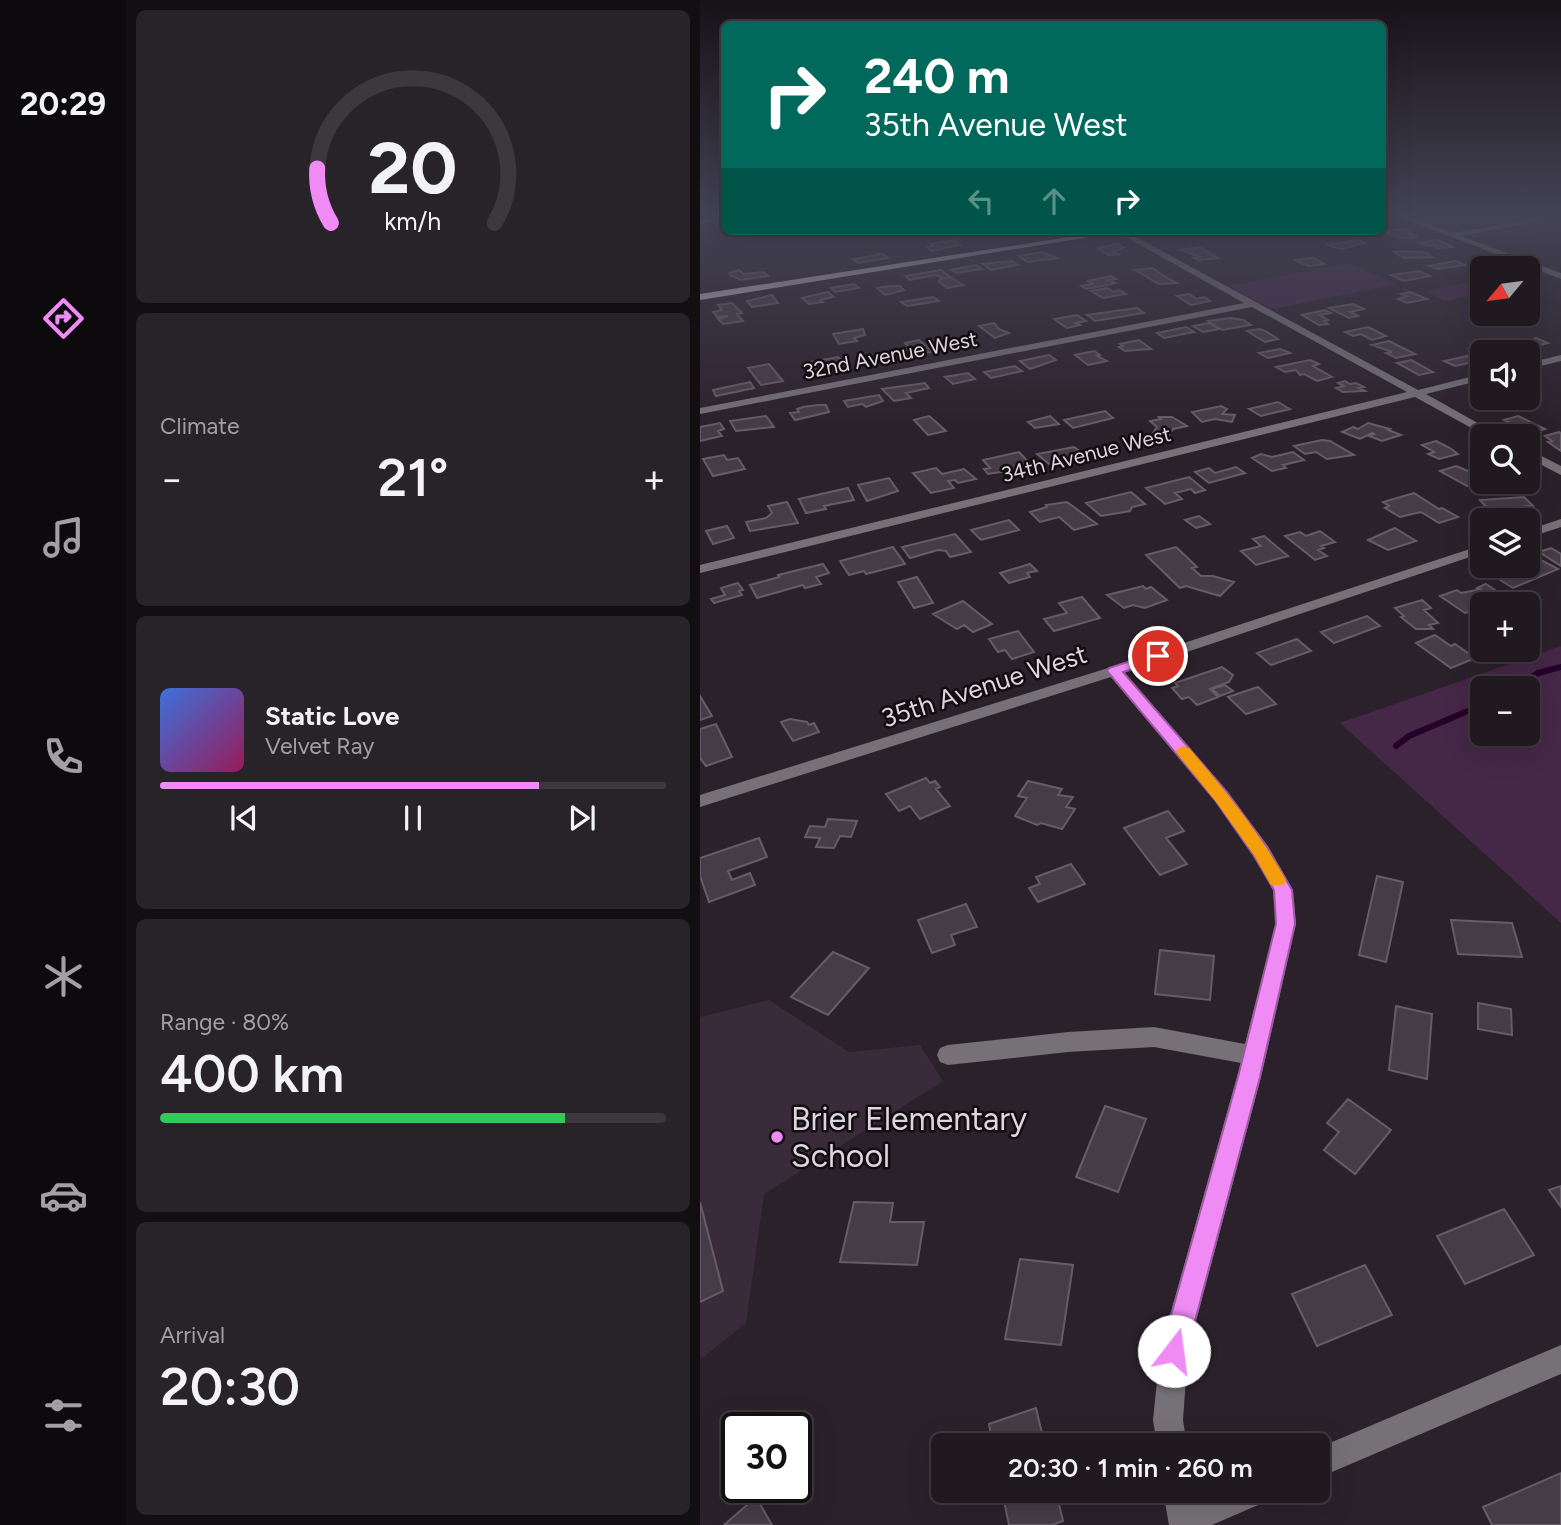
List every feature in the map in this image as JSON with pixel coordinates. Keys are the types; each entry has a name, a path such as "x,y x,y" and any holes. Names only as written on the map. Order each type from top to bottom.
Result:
{"main road":[{"path":"700,297 775,285"}],"street":[{"path":"1219,285 1474,424"},
{"name":"32nd Avenue West","path":"700,411 1253,304"},
{"path":"1540,363 1561,358"},
{"name":"34th Avenue West","path":"700,569 1470,380"},
{"path":"1540,460 1561,471"},
{"path":"1540,530 1561,523"},
{"name":"35th Avenue West","path":"700,801 1114,671 1470,553"},
{"path":"1114,671 1221,796 1261,851 1283,890 1286,924 1254,1056 1174,1351 1168,1420 1170,1433"},
{"path":"948,1055 1068,1042 1154,1037 1254,1056"},
{"path":"1330,1458 1561,1359"},
{"path":"1183,1512 1213,1503"}],"shaded area":[{"path":"1233,285 1392,285 1273,309 1229,286"},
{"path":"1455,285 1470,285 1470,296 1446,301 1425,292"},
{"path":"1561,646 1561,923 1340,723 1470,678 1470,746 1540,746 1540,676 1475,676 1515,662 1540,662 1540,653"},
{"name":"Brier Elementary School","path":"769,1000 849,1052 920,1045 943,1081 764,1194 746,1323 700,1360 700,1017"}],"building":[{"path":"855,285 859,288 835,292 831,288"},
{"path":"1086,285 1105,285 1086,289 1081,286"},
{"path":"900,286 904,290 885,295 877,288"},
{"path":"1107,288 1126,294 1103,298 1091,291"},
{"path":"828,292 834,297 820,300 823,302 809,304 802,298"},
{"path":"1410,292 1427,299 1407,303 1398,299 1407,296 1401,294"},
{"path":"1189,294 1197,299 1204,297 1210,301 1191,305 1177,296"},
{"path":"772,295 778,303 752,307 747,301"},
{"path":"933,297 939,301 907,306 901,302"},
{"path":"732,303 742,313 737,314 743,321 723,324 718,319 728,316 717,317 713,312 722,310 718,305"},
{"path":"1353,304 1364,309 1350,312 1358,316 1349,318 1329,308"},
{"path":"1137,308 1144,313 1095,321 1087,315"},
{"path":"1325,310 1331,313 1320,315 1328,320 1324,321 1328,324 1319,325 1302,315"},
{"path":"1077,315 1086,321 1067,328 1054,319"},
{"path":"1231,318 1251,325 1222,330 1208,321"},
{"path":"994,323 999,329 1009,333 995,338 979,326"},
{"path":"1209,323 1219,329 1203,332 1193,326"},
{"path":"1186,327 1194,332 1164,338 1157,333"},
{"path":"1368,327 1386,336 1372,340 1361,334 1353,336 1345,332"},
{"path":"863,329 865,335 854,338 857,341 839,344 833,334"},
{"path":"1260,329 1278,339 1265,342 1247,331"},
{"path":"969,338 976,344 947,349 941,344"},
{"path":"1536,338 1548,343 1540,345 1540,340 1528,340"},
{"path":"919,340 933,352 910,353 905,349 910,348 905,343"},
{"path":"1139,340 1151,349 1125,351 1119,347 1123,346 1120,344"},
{"path":"1389,341 1415,354 1396,358 1386,353 1392,352 1372,345"},
{"path":"1280,349 1290,353 1268,358 1259,353"},
{"path":"1094,351 1100,355 1097,356 1107,361 1088,365 1075,355"},
{"path":"1049,355 1056,360 1030,369 1020,361"},
{"path":"838,357 844,362 811,370 805,363"},
{"path":"1470,357 1470,363 1455,366 1444,361"},
{"path":"1310,360 1319,364 1313,366 1332,377 1317,381 1304,374 1300,375 1296,370 1285,372 1276,367"},
{"path":"1411,360 1433,372 1419,375 1397,363"},
{"path":"769,364 783,381 761,385 748,368"},
{"path":"1015,366 1022,371 991,378 984,372"},
{"path":"968,373 975,379 953,384 945,377"},
{"path":"1345,381 1364,387 1359,388 1365,391 1343,392 1336,388 1344,386 1338,383"},
{"path":"750,382 754,388 716,396 713,390"},
{"path":"925,383 929,388 906,393 911,398 894,401 882,389"},
{"path":"879,395 883,401 866,407 862,404 848,407 844,401"},
{"path":"1278,402 1290,409 1261,416 1249,409"},
{"path":"826,405 829,412 795,420 790,413 799,412 797,409 803,407"},
{"path":"1221,406 1227,409 1222,414 1235,415 1232,422 1215,419 1202,422 1192,412"},
{"path":"1105,411 1113,418 1073,428 1064,420"},
{"path":"766,416 774,427 736,431 730,421"},
{"path":"929,416 946,431 928,435 914,420"},
{"path":"1050,416 1059,424 1035,428 1028,422"},
{"path":"1518,416 1535,424 1512,424 1504,420"},
{"path":"1159,417 1172,417 1187,426 1173,429 1167,438 1151,436 1157,427 1150,421 1161,419"},
{"path":"720,423 724,429 718,431 722,436 700,441 700,427"},
{"path":"1368,423 1401,435 1382,441 1369,436 1374,434 1372,433 1360,439 1342,432 1353,427 1358,429"},
{"path":"1559,432 1561,451 1548,442 1552,441 1545,436"},
{"path":"1330,441 1354,455 1327,459 1316,452 1305,454 1294,446"},
{"path":"1436,441 1458,454 1439,459 1428,454 1434,452 1422,445"},
{"path":"1074,447 1084,454 1049,464 1037,454"},
{"path":"1019,452 1033,467 988,474 984,469 990,468 983,460"},
{"path":"1293,452 1304,460 1272,471 1252,458 1261,454 1272,457"},
{"path":"724,455 727,460 738,458 745,469 713,476 703,459"},
{"path":"1456,466 1470,472 1470,485 1467,486 1440,471"},
{"path":"1236,467 1245,473 1209,483 1195,472 1209,468 1215,473"},
{"path":"936,468 942,474 964,469 976,479 958,483 955,480 948,481 954,488 931,493 913,473"},
{"path":"1189,477 1205,490 1195,493 1191,489 1175,493 1182,499 1165,504 1146,488"},
{"path":"889,478 898,491 867,501 858,485"},
{"path":"848,488 854,500 824,506 826,509 806,513 799,499"},
{"path":"1131,492 1145,504 1132,507 1130,511 1101,516 1086,503"},
{"path":"1414,493 1458,517 1439,523 1421,512 1400,517 1385,508 1389,506 1383,502"},
{"path":"1524,497 1533,506 1487,508 1480,500"},
{"path":"787,502 798,523 750,531 746,522 766,518 772,513 768,506"},
{"path":"1067,502 1097,524 1074,530 1059,517 1040,522 1030,512 1047,507 1046,505"},
{"path":"1199,516 1210,524 1196,528 1185,520"},
{"path":"1009,520 1019,530 981,540 971,530"},
{"path":"727,526 734,538 713,544 706,531"},
{"path":"1395,528 1416,541 1388,550 1368,540"},
{"path":"1320,531 1335,542 1321,546 1324,548 1318,550 1327,556 1315,560 1285,536 1300,532 1306,536"},
{"path":"955,534 971,552 950,557 946,551 938,550 910,558 902,547"},
{"path":"1264,536 1288,556 1256,565 1241,551 1261,546 1253,539"},
{"path":"893,547 905,564 866,574 864,571 849,575 840,561"},
{"path":"1176,547 1197,567 1192,568 1201,576 1213,576 1234,582 1220,596 1186,586 1180,588 1146,555"},
{"path":"1551,548 1561,554 1561,566 1540,553"},
{"path":"1541,560 1558,569 1540,577"},
{"path":"823,564 829,573 816,577 821,584 805,588 803,585 757,598 750,585 779,577 778,575"},
{"path":"1030,564 1037,571 1027,573 1030,577 1009,583 1000,573"},
{"path":"917,577 933,603 914,608 898,582"},
{"path":"1497,578 1537,578 1513,588"},
{"path":"738,583 743,590 739,591 742,595 714,603 711,599 725,595 721,588"},
{"path":"1486,584 1498,592 1470,592 1470,612 1465,613 1440,596 1457,590 1461,593 1480,589 1477,588"},
{"path":"1143,586 1146,589 1151,587 1167,600 1145,608 1133,605 1124,608 1107,595"},
{"path":"1082,597 1100,618 1054,631 1044,619 1067,613 1059,603"},
{"path":"1422,600 1431,608 1424,610 1438,623 1429,625 1433,629 1416,629 1401,617 1404,616 1395,608"},
{"path":"963,601 992,624 973,632 964,625 957,629 933,614"},
{"path":"1367,616 1380,626 1334,643 1321,632"},
{"path":"1018,631 1034,652 1012,659 1005,650 998,652 989,639"},
{"path":"1435,635 1470,654 1470,660 1451,668 1416,643"},
{"path":"1297,639 1311,651 1271,665 1257,653"},
{"path":"1222,667 1233,675 1229,682 1210,689 1218,697 1197,705 1189,697 1182,699 1172,688 1178,686 1175,683"},
{"path":"1225,685 1233,691 1220,696 1212,689"},
{"path":"1258,687 1276,704 1246,714 1228,697"},
{"path":"700,696 712,716 700,720"},
{"path":"790,719 807,722 809,725 814,723 819,732 793,741 781,722"},
{"path":"716,724 732,757 706,766 700,758 700,729"},
{"path":"926,778 930,783 935,781 940,787 936,789 950,806 920,819 910,806 899,811 886,794"},
{"path":"1028,781 1062,789 1058,795 1073,797 1066,807 1075,809 1062,829 1041,823 1037,825 1015,816 1027,798 1018,796"},
{"path":"1168,811 1184,831 1166,838 1187,864 1160,875 1124,828"},
{"path":"828,819 857,821 851,837 840,836 834,848 816,847 820,838 805,837 810,826 825,827"},
{"path":"759,838 767,857 728,871 732,880 750,873 755,885 709,902 700,876 700,858"},
{"path":"1071,864 1085,884 1038,902 1029,888 1040,884 1036,877"},
{"path":"1377,876 1403,882 1386,962 1359,955"},
{"path":"966,904 977,927 951,935 955,945 932,953 918,920"},
{"path":"1451,920 1512,923 1522,957 1458,954"},
{"path":"1160,950 1214,956 1210,1000 1155,994"},
{"path":"833,952 869,968 828,1015 791,997"},
{"path":"1478,1003 1511,1009 1512,1035 1478,1029"},
{"path":"1396,1006 1432,1014 1427,1079 1389,1070"},
{"path":"1348,1099 1391,1130 1355,1174 1324,1150 1339,1132 1327,1123"},
{"path":"1105,1106 1146,1119 1118,1192 1076,1177"},
{"path":"1561,1186 1561,1207 1549,1190"},
{"path":"700,1202 723,1291 700,1302"},
{"path":"854,1202 893,1203 890,1222 924,1222 917,1265 840,1262"},
{"path":"1504,1209 1534,1255 1465,1284 1437,1236"},
{"path":"1020,1259 1073,1265 1061,1345 1005,1339"},
{"path":"1365,1265 1392,1315 1317,1346 1292,1294"},
{"path":"1036,1408 1042,1433 991,1433 989,1424"},
{"path":"1561,1473 1561,1525 1492,1525 1483,1507"},
{"path":"749,1503 759,1503 772,1525 724,1525"},
{"path":"1004,1503 1059,1503 1063,1521 1052,1525 1009,1525"}],"waterway":[{"path":"1533,676 1561,667"},
{"path":"1396,746 1409,736 1470,710"}],"slow traffic":[{"path":"1183,751 1261,851 1277,880"}],"place":[{"name":"Brier Elementary School","path":"777,1137"}],"route":[{"path":"1158,656 1114,671 1221,796 1261,851 1283,890 1286,924 1249,1077 1174,1351"}]}
